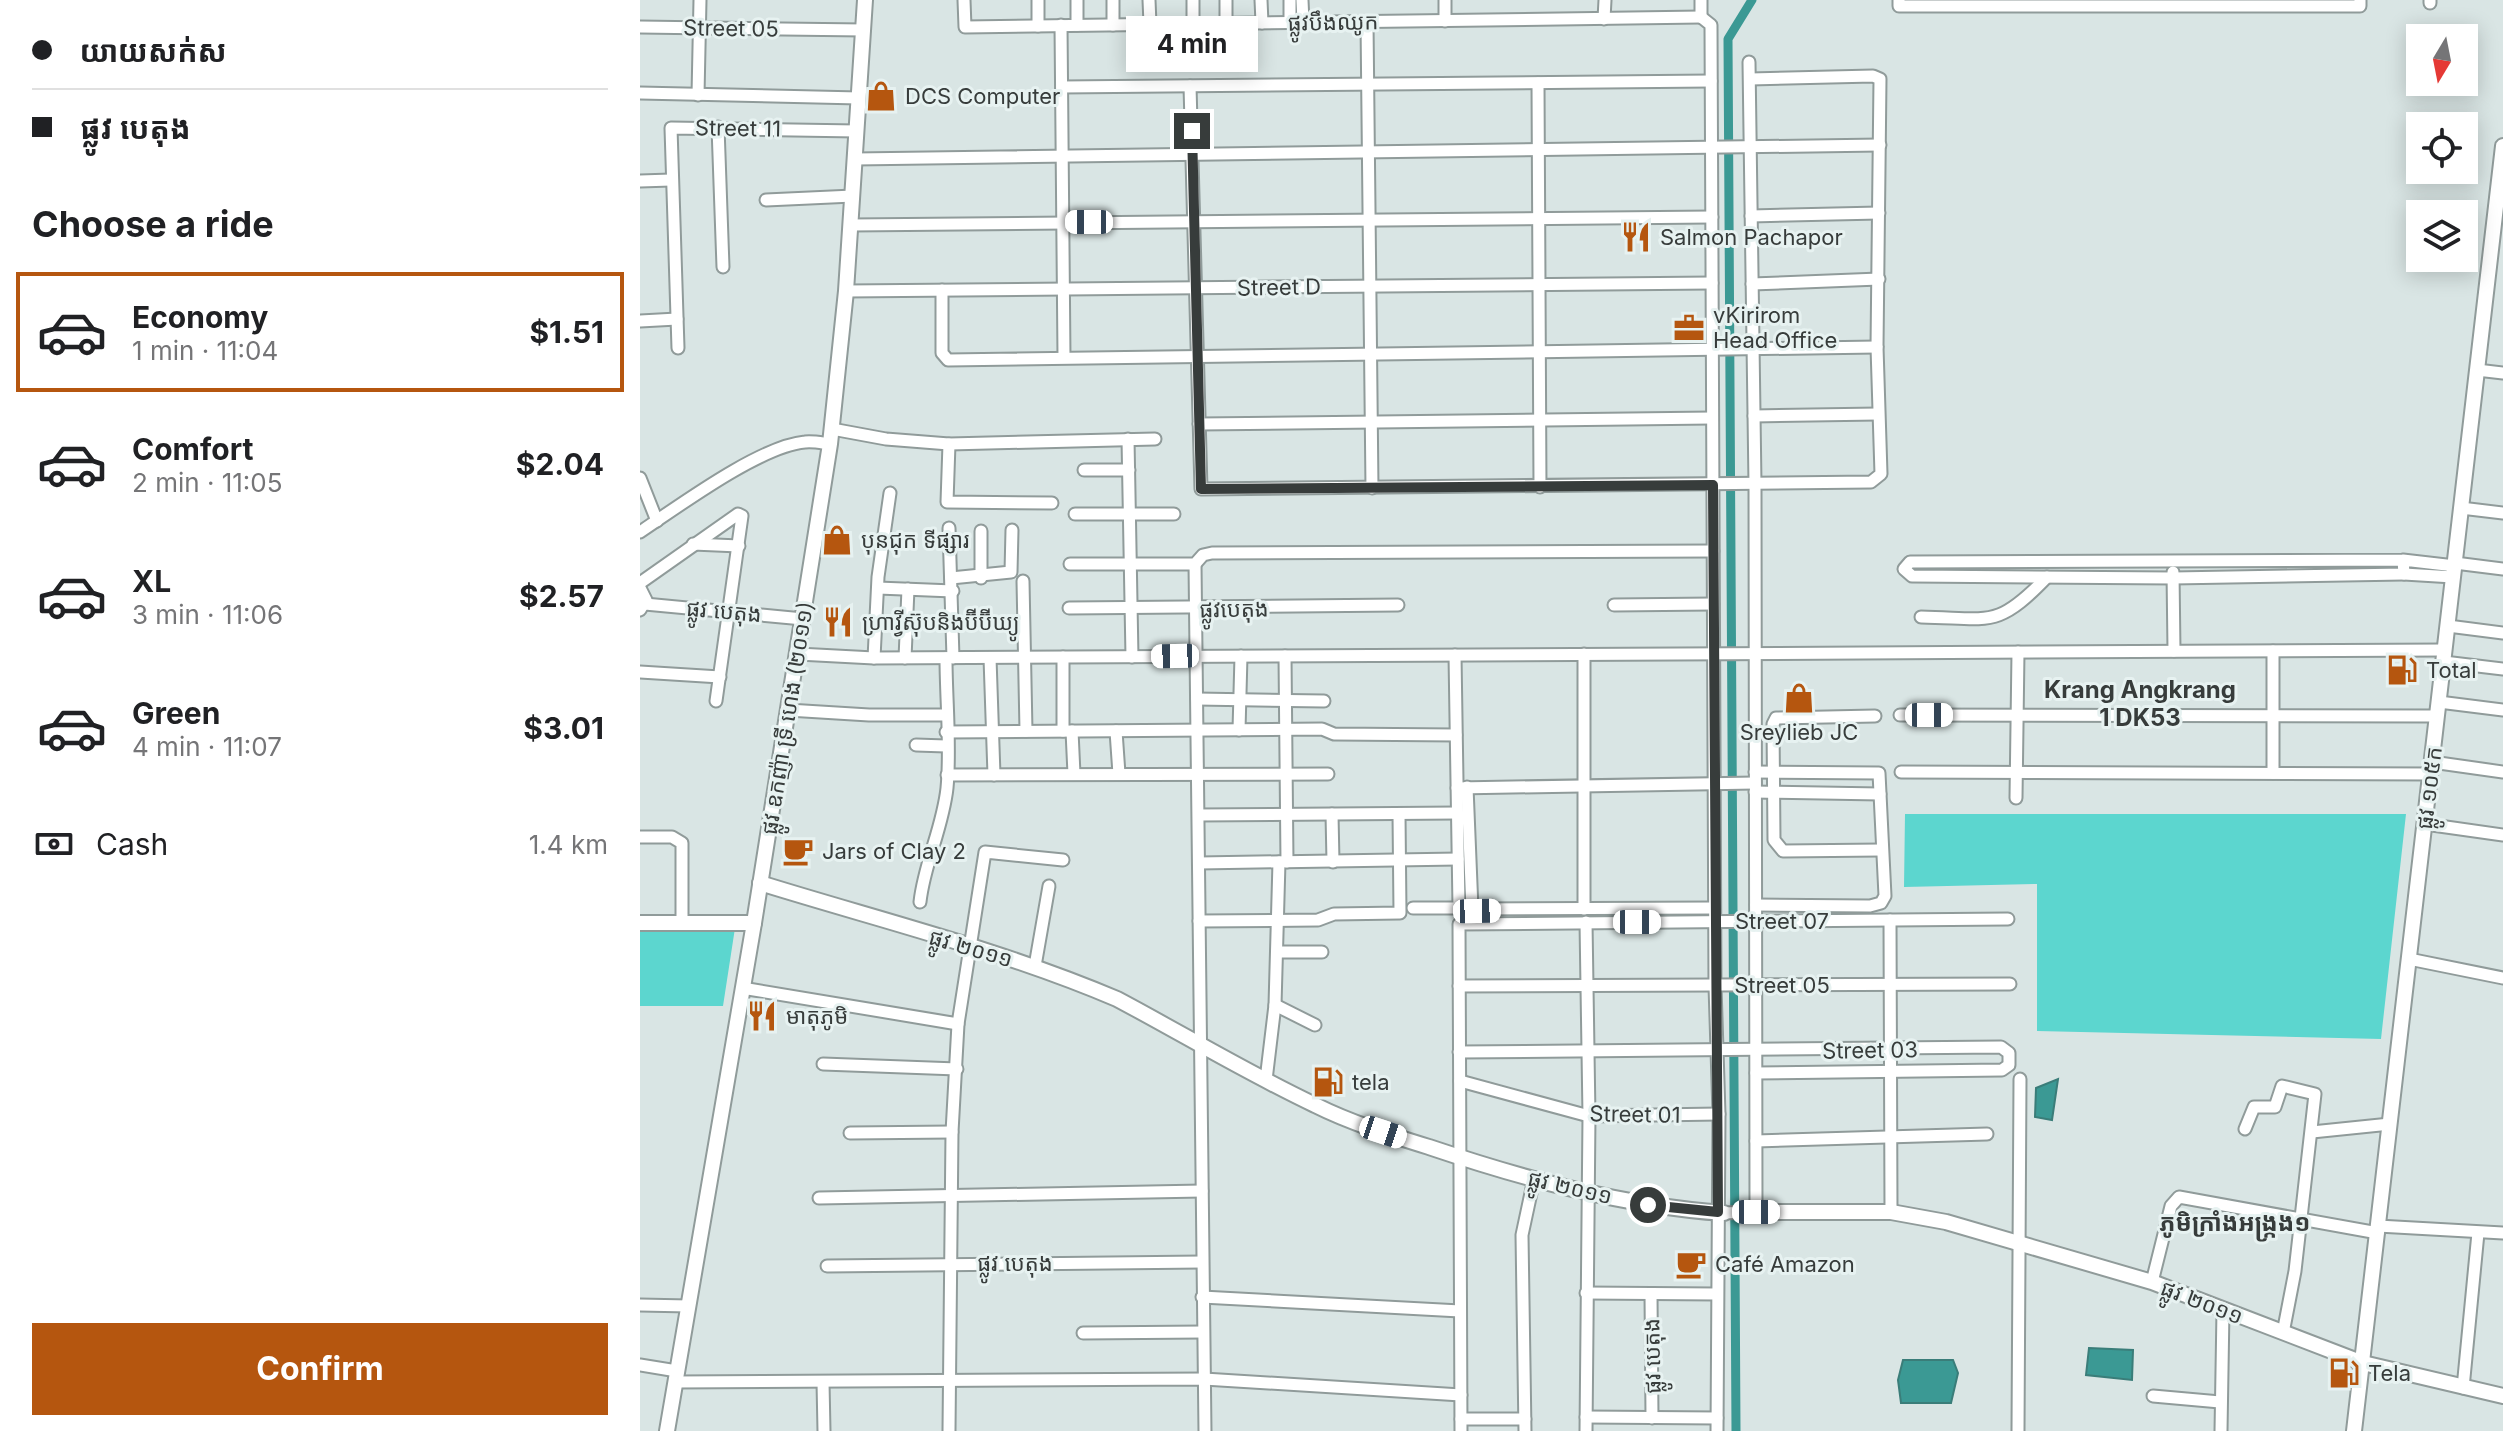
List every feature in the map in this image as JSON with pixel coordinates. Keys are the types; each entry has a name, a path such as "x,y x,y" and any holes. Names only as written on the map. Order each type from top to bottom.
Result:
{"main road":[{"name":"ផ្លូវ ឧកញ៉ា ទ្រី ហេង (២០១១)","path":"667,1431 754,923 831,436 846,291 865,0"},
{"name":"ផ្លូវ ១០៥ក","path":"2354,1431 2503,146"},
{"name":"ផ្លូវ ២០១១","path":"760,883 1035,966 1117,999 1317,1107 1459,1157 1587,1193 1648,1205 1721,1213"},
{"path":"640,923 754,923"},
{"name":"ផ្លូវ ២០១១","path":"1753,1212 1891,1212 1946,1222 2152,1282 2363,1363 2503,1396"}],"street":[{"path":"698,95 700,0"},
{"name":"ផ្លូវបឹងឈូក","path":"964,0 965,27 1701,17"},
{"path":"1038,0 1038,26"},
{"path":"1077,0 1077,25"},
{"path":"1113,0 1113,25"},
{"path":"1149,0 1150,24"},
{"path":"1193,0 1193,24"},
{"path":"1226,0 1226,23"},
{"path":"1261,0 1262,23"},
{"path":"1290,0 1296,22"},
{"path":"1296,22 1302,0"},
{"path":"1445,0 1445,21"},
{"path":"1604,19 1605,0"},
{"path":"1701,0 1701,17 1711,25 1713,148 1715,349 1712,418 1716,484 1713,604 1718,653 1714,908 1718,921 1721,1213 1716,1294 1717,1431"},
{"path":"1899,0 1899,6 2360,6 2360,0"},
{"path":"1367,22 1372,488"},
{"path":"1061,25 1064,357"},
{"name":"Street 05","path":"640,27 864,30"},
{"path":"1749,62 1756,905 1752,921 1756,1073 1753,1212"},
{"path":"1190,86 1201,489 1871,482 1881,474 1877,347 1880,79 1873,76 1750,79"},
{"path":"1062,87 1711,81"},
{"path":"1538,83 1540,487"},
{"path":"640,93 859,98"},
{"path":"718,127 723,267"},
{"name":"Street 11","path":"678,348 671,128 857,131"},
{"path":"855,159 1880,145"},
{"path":"640,181 671,180"},
{"path":"766,200 853,196"},
{"path":"1751,216 1879,213"},
{"path":"851,225 1712,217"},
{"path":"1752,284 1879,279"},
{"name":"Street D","path":"846,291 1712,283"},
{"path":"942,290 943,358 1877,347"},
{"path":"640,321 677,319"},
{"path":"2477,370 2503,373"},
{"path":"1754,416 1878,414"},
{"path":"1199,424 1712,418"},
{"path":"640,532 781,448 831,436 949,444 1155,439"},
{"path":"1128,439 1132,657"},
{"path":"949,444 947,502 1052,503"},
{"path":"1084,470 1129,470"},
{"path":"640,478 657,521"},
{"path":"874,658 878,588 890,493"},
{"path":"2461,508 2503,513"},
{"path":"643,607 646,596 640,586 693,544 740,514 739,546 716,701"},
{"path":"1075,514 1174,514"},
{"path":"920,902 922,882 937,841 947,775 946,715 952,584 949,528"},
{"path":"878,588 908,589 952,584 1011,572 1012,530"},
{"path":"981,531 981,578"},
{"path":"693,544 739,546"},
{"path":"1205,1431 1195,564 1203,555 1212,553 1713,551"},
{"path":"2172,560 2174,651"},
{"path":"2454,569 2403,560 1910,562 1904,569 1912,576 2173,578 2503,569"},
{"path":"2403,560 2404,574"},
{"path":"1070,564 1195,564"},
{"path":"1921,617 1995,618 2021,605 2047,577"},
{"path":"1023,581 1026,731"},
{"path":"905,658 908,589"},
{"path":"1614,605 1713,604"},
{"name":"ផ្លូវបេតុង","path":"1069,608 1398,605"},
{"name":"ផ្លូវ បេតុង","path":"643,607 729,610 803,619"},
{"path":"2448,626 2503,633"},
{"path":"2273,651 2273,773"},
{"path":"798,654 874,658 990,658 2273,651 2444,656 2503,669"},
{"path":"2016,798 2018,652"},
{"path":"1584,654 1584,909"},
{"path":"1455,655 1456,735 1472,909 1714,908"},
{"path":"1239,730 1241,656"},
{"path":"1266,1080 1275,1005 1287,815 1285,656"},
{"path":"1063,657 1074,774"},
{"path":"990,658 994,775"},
{"path":"640,672 720,677"},
{"path":"1197,699 1324,701"},
{"path":"1900,715 2273,715 2438,709 2503,710"},
{"path":"788,710 869,715 946,715"},
{"path":"1875,716 1776,718 1773,724 1774,840 1783,851 1881,850"},
{"path":"946,732 1322,729 1334,734 1456,735"},
{"path":"1116,731 1119,774"},
{"path":"916,745 946,746"},
{"path":"1901,772 2273,773 2431,768 2503,772"},
{"path":"1462,788 1718,786 1753,783 1774,772 1876,772 1880,775 1885,896 1881,903 1870,906 1756,905"},
{"path":"947,775 1328,774"},
{"path":"1753,783 1774,792 1880,794"},
{"path":"1413,908 1459,908 1457,813 1462,788"},
{"path":"1199,815 1457,813"},
{"path":"1332,814 1333,862"},
{"path":"1199,921 1318,920 1334,914 1400,913 1399,814"},
{"path":"2425,824 2503,835"},
{"path":"640,837 672,837 682,843 682,923"},
{"path":"949,1431 952,1132 958,1024 985,851 1063,860"},
{"path":"1199,863 1458,859"},
{"path":"1035,966 1049,886"},
{"name":"Street 07","path":"1459,986 1459,924 2008,919"},
{"path":"1890,920 1891,1212"},
{"path":"1586,922 1589,1116 1586,1431"},
{"path":"1277,952 1322,952"},
{"path":"2409,959 2503,976"},
{"name":"Street 05","path":"1459,986 2010,984"},
{"path":"1459,986 1461,1425 1525,1425 1522,1235 1534,1179"},
{"path":"742,988 958,1024"},
{"path":"1275,1005 1315,1025"},
{"name":"Street 03","path":"1459,1052 2001,1047 2009,1053 2009,1065 2002,1070 1756,1073"},
{"path":"1952,1048 1952,1071"},
{"path":"823,1064 957,1069"},
{"path":"2018,1431 2020,1079"},
{"name":"Street 01","path":"1460,1081 1589,1116 1719,1114"},
{"path":"2245,1129 2254,1107 2275,1107 2280,1088 2287,1085 2316,1096 2283,1333"},
{"path":"2312,1132 2390,1124"},
{"path":"850,1133 952,1132"},
{"path":"1756,1141 1987,1134"},
{"path":"819,1198 951,1198 1202,1191"},
{"path":"2152,1282 2171,1206 2179,1197 2300,1220 2378,1230 2503,1233"},
{"name":"ផ្លូវ ២០១១","path":"1721,1213 1753,1212"},
{"path":"2463,1388 2478,1233"},
{"name":"ផ្លូវ បេតុង","path":"827,1266 1202,1262"},
{"path":"1586,1293 1716,1294"},
{"name":"ផ្លូវ បេតុង","path":"1651,1294 1652,1418"},
{"path":"1202,1297 1460,1311"},
{"path":"640,1305 689,1306"},
{"path":"2221,1431 2223,1310"},
{"path":"1083,1333 1203,1332"},
{"path":"640,1365 676,1376 823,1382 1204,1379 1461,1395"},
{"path":"823,1382 824,1431"},
{"path":"2153,1396 2220,1402"},
{"path":"1586,1417 1717,1418"}],"shaded area":[{"path":"1905,814 2406,814 2381,1039 2037,1031 2037,884 1904,887"},
{"path":"640,928 735,928 723,1006 640,1006"},
{"path":"2058,1079 2052,1120 2035,1117 2036,1088"},
{"path":"2089,1348 2133,1350 2132,1380 2086,1375"},
{"path":"1903,1360 1953,1360 1958,1373 1951,1403 1901,1403 1898,1380"}],"waterway":[{"path":"1736,1431 1728,39 1752,0"}],"place":[{"name":"DCS Computer","path":"881,96"},
{"name":"Salmon Pachapor","path":"1636,237"},
{"name":"vKirirom Head Office","path":"1689,328"},
{"name":"បុនជុក ទីផ្សារ","path":"837,540"},
{"name":"ហ្រាវ្វីស៊ុបនិងប៊ីប៊ីឃ្យូ","path":"838,622"},
{"name":"Total","path":"2402,670"},
{"name":"Sreylieb JC","path":"1799,698"},
{"name":"Jars of Clay 2","path":"798,851"},
{"name":"មាតុភូមិ","path":"762,1016"},
{"name":"tela","path":"1328,1082"},
{"name":"Café Amazon","path":"1691,1264"},
{"name":"Tela","path":"2344,1373"}],"district":[{"name":"Krang Angkrang 1 DK53","path":"2140,704"},
{"name":"ភូមិក្រាំងអង្រ្កង១","path":"2235,1223"}],"route":[{"path":"1192,131 1201,489 1713,485 1718,1212 1648,1205"}]}
